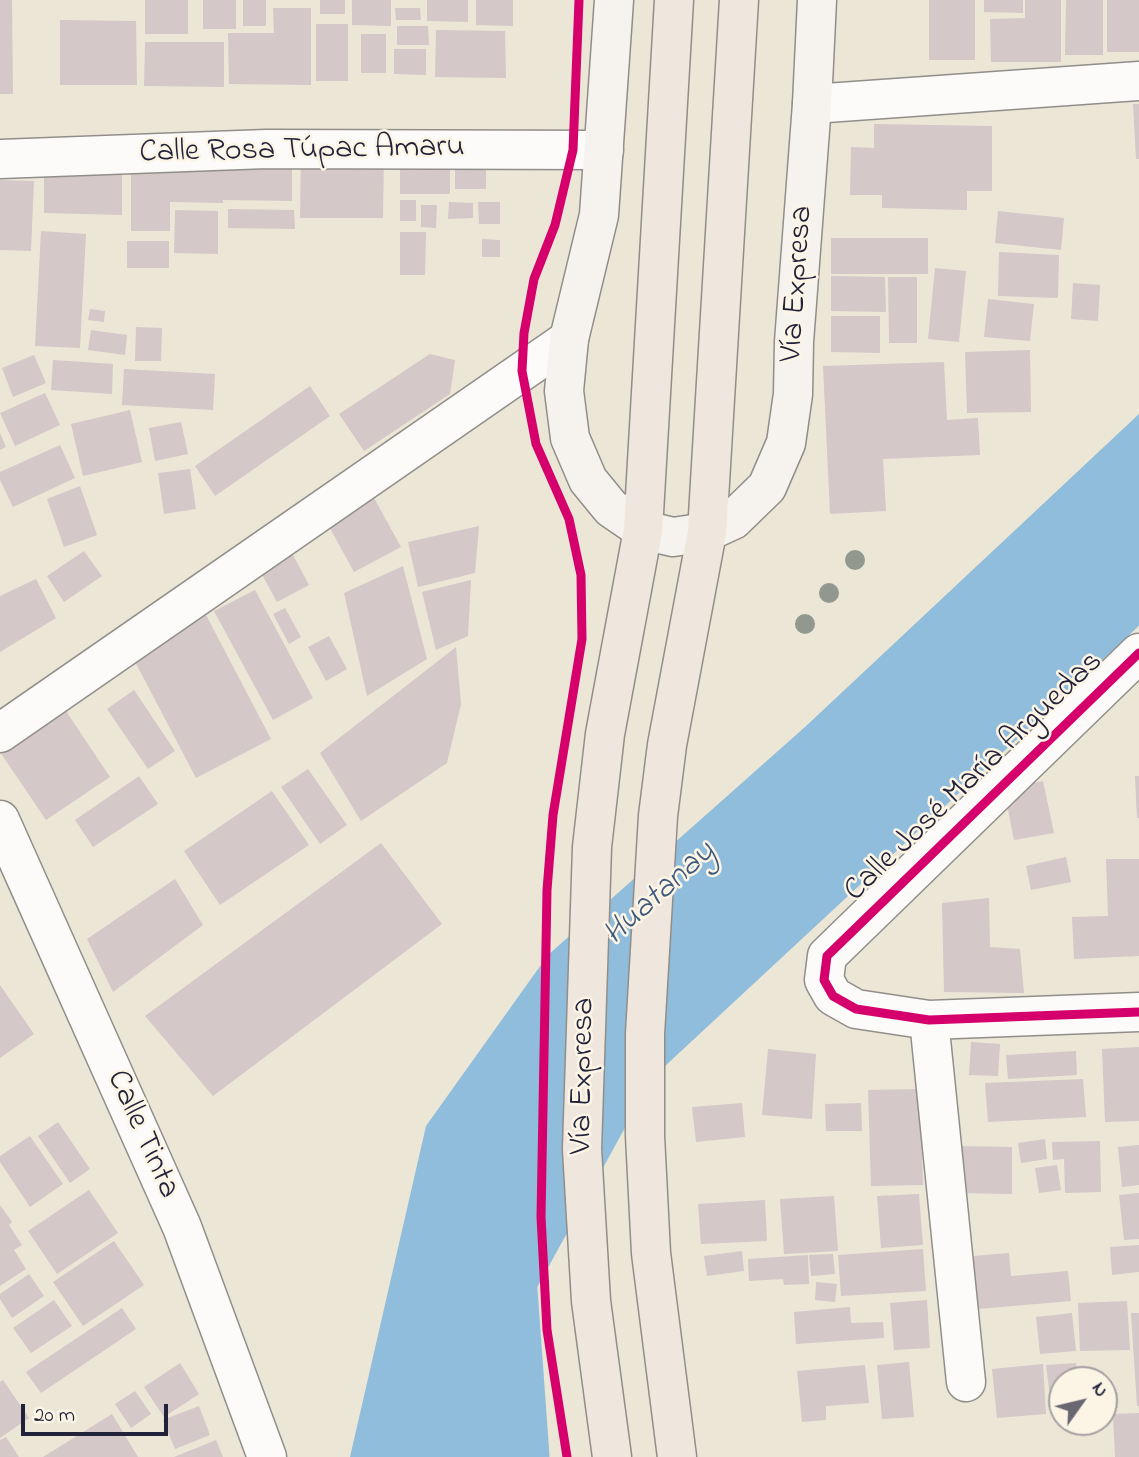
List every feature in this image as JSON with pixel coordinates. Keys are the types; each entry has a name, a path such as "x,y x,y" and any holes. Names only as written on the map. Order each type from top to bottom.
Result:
{"main road":[{"name":"Vía Expresa","path":"614,0 599,215 569,339 564,391 570,438 588,480 611,508 643,530 673,537 707,532 733,520 767,487 786,443 793,394 794,342 817,0"},
{"name":"Vía Expresa","path":"612,1457 592,1301 582,1149 592,847 605,734 643,530 674,0"},
{"name":"Vía Expresa","path":"677,1457 651,1252 645,1136 645,1034 658,816 667,745 707,532 739,0"}],"street":[{"path":"812,104 1139,81"},
{"name":"Calle Rosa Túpac Amaru","path":"0,159 265,149 604,150"},
{"path":"0,733 569,339"},
{"name":"Calle José María Arguedas","path":"1139,653 827,956 824,980 833,996 856,1009 929,1020 1139,1012"},
{"name":"Calle Tinta","path":"0,820 183,1227 267,1457"},
{"path":"929,1020 966,1382"}],"water":[{"name":"Huatanay","path":"1139,414 1139,565 617,1050 492,1277 505,1457 350,1457 426,1126 548,955 805,727"}],"building":[{"path":"0,0 12,0 13,94 0,94"},
{"path":"145,0 188,0 188,34 145,34"},
{"path":"203,0 236,0 236,29 203,29"},
{"path":"243,0 266,0 266,26 243,26"},
{"path":"320,0 345,0 345,14 320,14"},
{"path":"352,0 391,0 391,26 352,25"},
{"path":"427,0 468,0 468,22 427,21"},
{"path":"476,0 513,0 513,26 476,25"},
{"path":"929,0 975,0 975,60 929,60"},
{"path":"984,0 1023,0 1023,13 984,12"},
{"path":"1025,0 1061,0 1061,62 991,62 990,19 1025,18"},
{"path":"1066,0 1103,0 1103,55 1065,55"},
{"path":"1107,0 1139,0 1139,52 1107,52"},
{"path":"273,8 311,8 311,85 229,84 228,33 274,33"},
{"path":"395,8 420,8 421,20 396,20"},
{"path":"60,20 136,21 137,85 60,85"},
{"path":"316,24 348,24 348,81 316,81"},
{"path":"397,26 428,26 429,45 397,45"},
{"path":"436,30 505,31 506,78 435,77"},
{"path":"361,34 386,34 386,73 361,73"},
{"path":"145,42 224,42 224,87 144,86"},
{"path":"394,49 426,49 426,75 394,74"},
{"path":"1133,104 1139,104 1139,159 1136,159"},
{"path":"874,124 992,126 992,191 967,191 967,210 882,208 882,195 850,195 851,147 874,148"},
{"path":"301,154 384,155 383,218 300,218"},
{"path":"400,159 450,159 450,194 400,194"},
{"path":"455,160 486,160 486,189 455,189"},
{"path":"292,163 292,201 170,202 170,231 131,231 131,167"},
{"path":"44,168 122,169 122,215 44,213"},
{"path":"0,180 34,181 31,251 0,250"},
{"path":"400,200 416,200 416,221 400,221"},
{"path":"449,202 473,203 473,218 448,219"},
{"path":"478,202 500,202 500,224 479,224"},
{"path":"421,205 437,205 436,228 421,227"},
{"path":"228,209 294,210 295,229 228,228"},
{"path":"175,210 218,211 218,254 174,253"},
{"path":"998,211 1064,218 1061,250 995,243"},
{"path":"41,231 86,234 80,348 35,346"},
{"path":"400,232 426,232 425,275 400,275"},
{"path":"831,238 928,238 928,274 831,274"},
{"path":"482,239 500,240 500,257 482,257"},
{"path":"127,241 169,241 169,268 127,268"},
{"path":"999,252 1059,255 1058,298 998,296"},
{"path":"935,268 966,271 959,342 928,339"},
{"path":"831,276 885,277 886,312 831,311"},
{"path":"888,277 917,277 917,343 889,343"},
{"path":"1073,283 1100,285 1098,321 1071,319"},
{"path":"988,299 1034,304 1030,341 984,337"},
{"path":"90,309 105,311 104,322 88,320"},
{"path":"831,316 880,316 880,353 831,352"},
{"path":"136,327 162,328 161,361 135,361"},
{"path":"91,330 127,335 125,355 88,350"},
{"path":"1030,350 1031,412 967,413 965,352"},
{"path":"430,354 455,360 450,394 364,451 339,414"},
{"path":"34,355 46,383 13,397 2,368"},
{"path":"53,360 113,364 112,394 51,390"},
{"path":"944,362 947,420 978,418 980,455 883,459 886,511 830,514 823,366"},
{"path":"124,369 215,374 213,410 122,405"},
{"path":"310,386 330,416 215,496 195,466"},
{"path":"45,393 60,425 15,446 0,413"},
{"path":"130,410 142,462 83,476 71,424"},
{"path":"181,422 188,454 155,461 149,428"},
{"path":"0,433 6,447 0,450"},
{"path":"60,445 75,478 13,507 0,480 0,472"},
{"path":"190,469 196,509 164,514 158,473"},
{"path":"80,486 97,535 64,547 47,499"},
{"path":"373,496 401,547 354,572 326,521"},
{"path":"479,526 475,573 418,587 408,542"},
{"path":"84,551 102,576 64,602 47,576"},
{"path":"292,553 309,585 277,602 260,571"},
{"path":"403,566 427,659 367,696 344,593"},
{"path":"36,579 56,618 0,652 0,596"},
{"path":"471,580 468,636 436,650 422,592"},
{"path":"255,590 313,698 273,720 214,611"},
{"path":"285,608 301,637 289,644 273,614"},
{"path":"206,615 271,739 196,778 131,654"},
{"path":"329,636 347,669 326,681 308,647"},
{"path":"456,647 461,704 447,763 361,821 320,753"},
{"path":"134,690 175,751 148,769 107,709"},
{"path":"62,705 110,777 46,820 0,752 0,747"},
{"path":"308,769 347,825 320,844 281,787"},
{"path":"139,776 158,804 93,847 75,820"},
{"path":"1135,776 1139,776 1139,818 1137,818"},
{"path":"1043,781 1054,833 1014,840 1004,789"},
{"path":"272,791 309,845 220,905 184,851"},
{"path":"381,843 442,924 213,1096 145,1016"},
{"path":"1066,857 1071,882 1031,890 1026,866"},
{"path":"1106,859 1139,859 1139,956 1074,959 1072,917 1108,916"},
{"path":"175,879 203,925 113,992 87,939"},
{"path":"989,898 990,947 1020,949 1024,993 944,992 942,903"},
{"path":"0,985 34,1034 0,1058"},
{"path":"971,1042 1000,1044 998,1076 969,1075"},
{"path":"1139,1047 1139,1121 1105,1122 1102,1049"},
{"path":"768,1049 816,1054 812,1119 762,1115"},
{"path":"1076,1051 1077,1075 1008,1079 1006,1055"},
{"path":"1083,1079 1086,1117 988,1122 985,1083"},
{"path":"920,1089 923,1185 871,1186 868,1090"},
{"path":"742,1103 745,1137 696,1142 692,1107"},
{"path":"861,1103 862,1131 826,1131 825,1104"},
{"path":"58,1122 90,1169 70,1183 38,1136"},
{"path":"30,1136 63,1184 30,1207 0,1162 0,1156"},
{"path":"1045,1139 1047,1159 1021,1163 1018,1143"},
{"path":"1100,1141 1101,1192 1065,1193 1064,1159 1053,1160 1052,1142"},
{"path":"1139,1145 1139,1185 1122,1187 1118,1147"},
{"path":"955,1146 1012,1147 1012,1194 955,1193"},
{"path":"1057,1165 1061,1190 1039,1193 1035,1168"},
{"path":"89,1190 118,1233 57,1274 28,1231"},
{"path":"1139,1193 1139,1239 1124,1240 1119,1195"},
{"path":"919,1194 923,1245 881,1248 877,1196"},
{"path":"834,1196 838,1251 784,1254 780,1199"},
{"path":"765,1200 767,1241 701,1244 698,1204"},
{"path":"0,1205 12,1222 9,1225 22,1245 14,1250 26,1269 0,1286"},
{"path":"114,1241 144,1285 83,1326 53,1282"},
{"path":"1139,1245 1139,1272 1112,1275 1110,1247"},
{"path":"923,1249 926,1291 841,1296 838,1255"},
{"path":"742,1251 744,1271 707,1276 704,1256"},
{"path":"1009,1253 1011,1276 1068,1271 1071,1301 978,1309 973,1256"},
{"path":"833,1254 835,1274 811,1276 809,1255"},
{"path":"808,1255 809,1284 784,1285 783,1279 749,1281 748,1259"},
{"path":"29,1274 44,1296 12,1318 0,1299 0,1294"},
{"path":"816,1282 837,1284 835,1302 815,1300"},
{"path":"54,1300 72,1326 31,1353 13,1328"},
{"path":"927,1300 930,1348 894,1350 890,1303"},
{"path":"1127,1301 1130,1350 1080,1351 1078,1303"},
{"path":"850,1307 851,1323 883,1322 884,1338 796,1344 794,1312"},
{"path":"122,1308 136,1329 41,1393 26,1372"},
{"path":"1072,1313 1076,1351 1040,1354 1036,1317"},
{"path":"1131,1313 1139,1313 1139,1406 1137,1406"},
{"path":"909,1362 914,1417 882,1419 877,1365"},
{"path":"180,1363 199,1394 164,1417 144,1387"},
{"path":"1076,1363 1076,1366 1048,1366 1048,1381 1046,1365"},
{"path":"1043,1364 1046,1414 997,1418 992,1369"},
{"path":"865,1365 869,1403 826,1406 826,1420 802,1422 797,1371"},
{"path":"3,1380 29,1418 0,1438 0,1382"},
{"path":"135,1391 151,1414 131,1428 115,1404"},
{"path":"199,1406 210,1435 175,1449 163,1420"},
{"path":"1139,1413 1139,1457 1115,1457 1114,1436 1118,1436 1118,1414"},
{"path":"112,1414 138,1457 43,1457"},
{"path":"6,1437 19,1457 0,1457 0,1440"},
{"path":"216,1440 223,1457 174,1457"}],"waterway":[{"path":"505,1457 492,1277 617,1050 1139,565"}],"cycle path":[{"path":"567,1457 547,1330 541,1217 547,890 553,815 582,639 581,575 569,519 536,444 522,371 524,333 534,279 555,225 573,150 579,0"},
{"path":"1139,653 827,956 824,980 833,996 856,1009 929,1020 1139,1012"}]}
